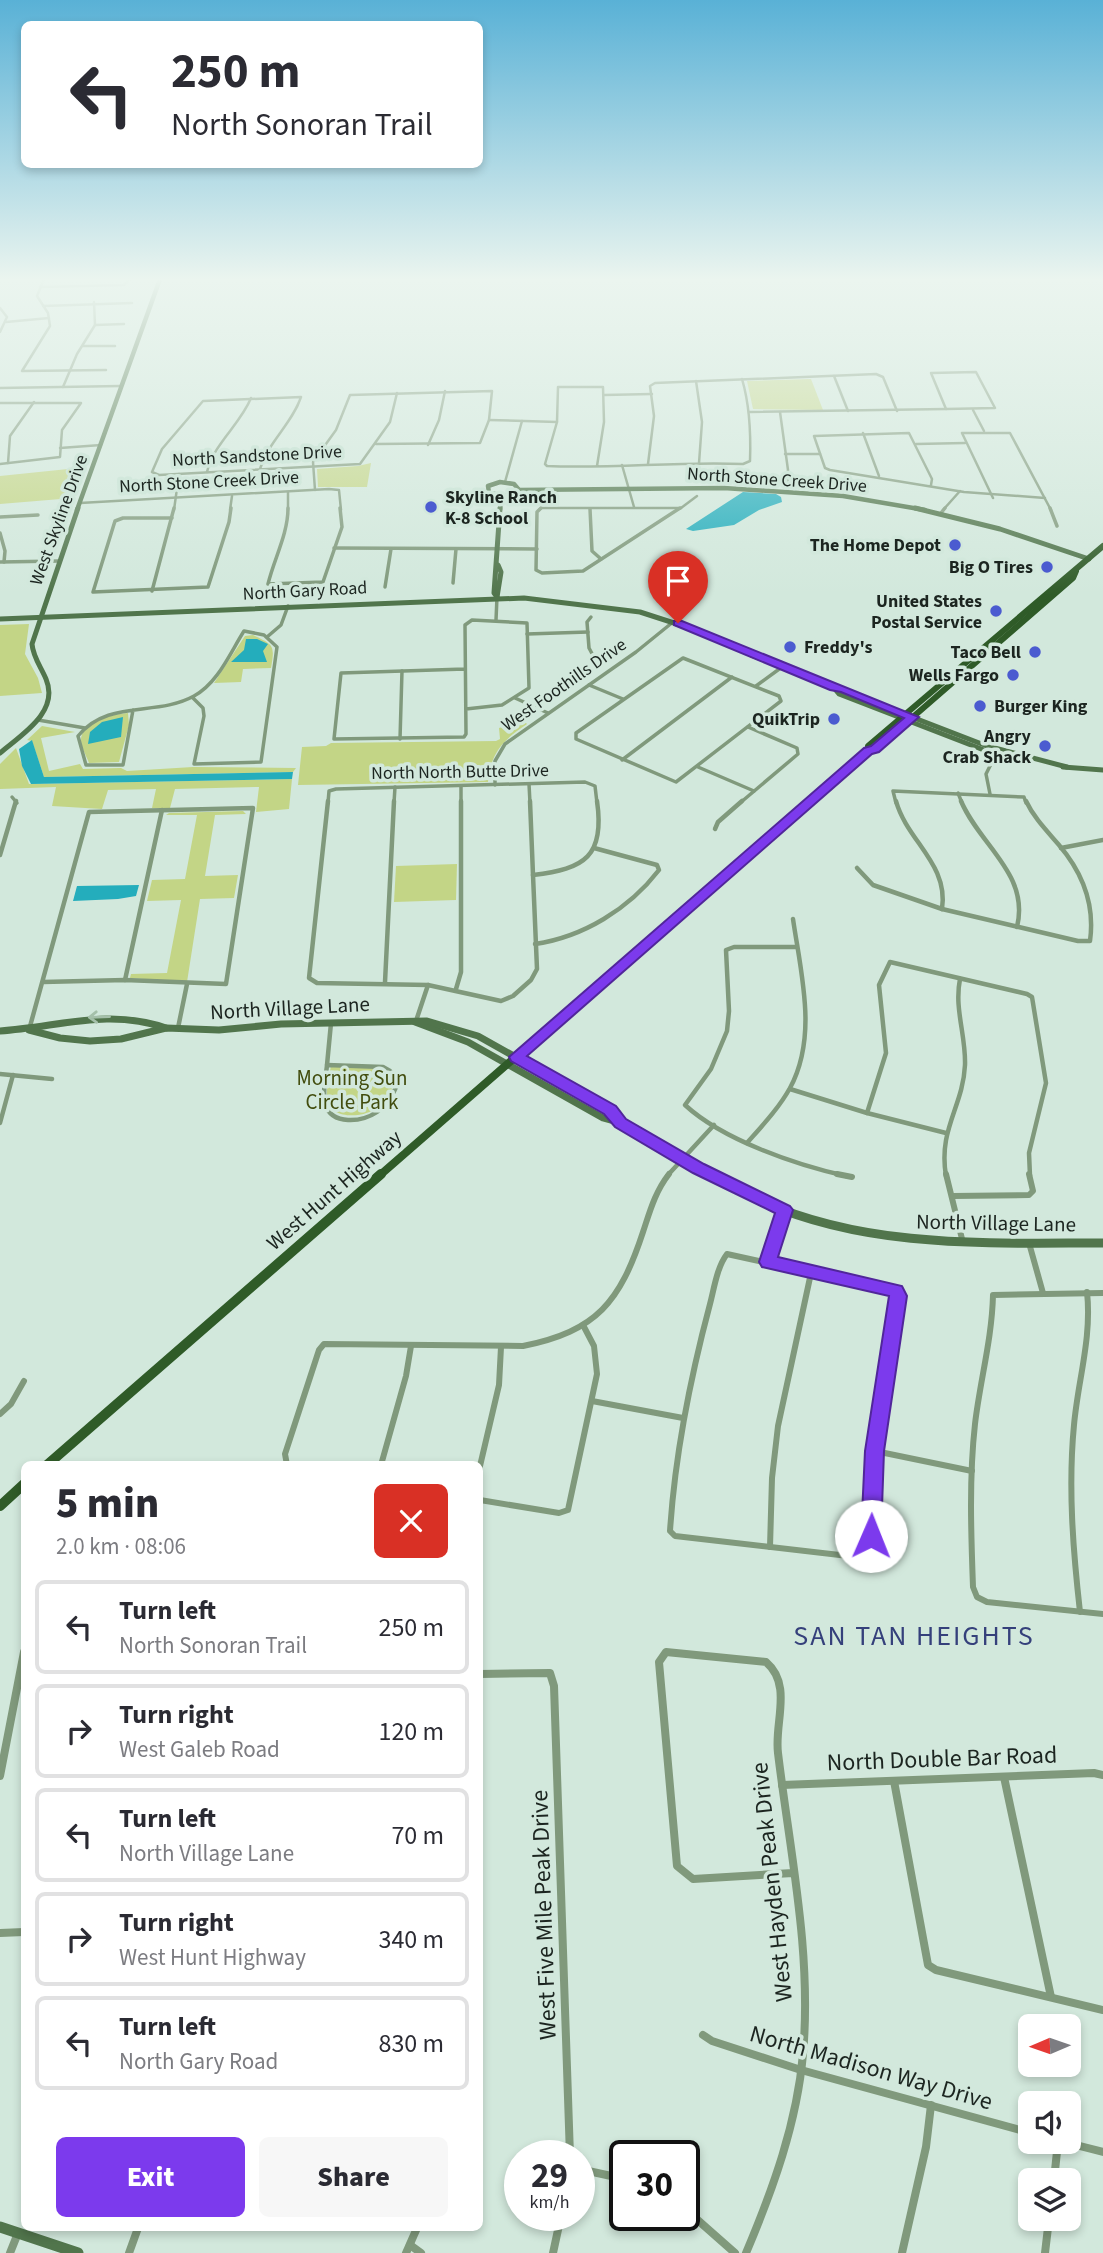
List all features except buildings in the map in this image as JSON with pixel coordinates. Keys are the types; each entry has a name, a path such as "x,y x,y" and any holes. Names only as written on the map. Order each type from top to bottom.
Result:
{"main road":[{"name":"West Hunt Highway","path":"52,1461 868,750 875,749 906,718 1043,599 1073,578 1077,569 1103,546"},
{"path":"0,1506 21,1488"}],"street":[{"path":"648,464 654,416 651,384"},
{"path":"696,384 702,422 699,463"},
{"path":"597,466 604,422 602,385 558,387 557,422 546,465 597,466 749,463 749,412 743,384"},
{"path":"837,384 848,411"},
{"path":"886,384 897,411"},
{"path":"936,384 947,410"},
{"path":"749,412 995,408 982,384"},
{"path":"0,388 120,386"},
{"name":"West Skyline Drive","path":"0,752 38,720 49,702 51,689 32,653 39,618 120,386"},
{"path":"6,403 14,388"},
{"path":"428,445 439,420 444,391"},
{"path":"315,489 312,466 315,456 336,430 350,395 492,391 489,420 480,443 376,444"},
{"path":"376,444 390,422 397,393"},
{"path":"604,395 652,394"},
{"path":"207,472 215,449 240,420 251,398 301,397 286,428 264,455 260,469"},
{"name":"North Sandstone Drive","path":"251,398 204,400 162,449 152,472 156,475 360,464 376,444"},
{"path":"8,463 10,436 34,402"},
{"path":"0,403 80,402 77,412 62,430 60,457 0,464"},
{"path":"974,410 984,432"},
{"path":"780,412 788,470 786,491"},
{"path":"489,420 557,422"},
{"path":"505,482 522,421"},
{"path":"993,498 962,433 1007,431 1045,498 1058,523 1057,526"},
{"path":"863,433 879,476"},
{"path":"931,485 932,479 909,433 816,435 827,470 879,476 993,498 1045,498"},
{"path":"916,444 965,443"},
{"path":"60,448 101,445"},
{"path":"785,454 820,454"},
{"path":"622,465 634,507"},
{"path":"152,591 177,499 179,474"},
{"path":"505,482 514,484 519,490 514,494 501,496 492,495 487,488 491,484 505,482"},
{"name":"North Stone Creek Drive","path":"519,490 714,487 872,500 941,513 1087,560"},
{"name":"North Stone Creek Drive","path":"80,503 315,489 339,490 343,520 334,548"},
{"path":"941,513 960,491"},
{"path":"288,492 288,525 275,555 268,583 323,582 334,548 537,549"},
{"path":"172,518 118,519 93,592 208,587 229,522 232,496"},
{"path":"496,620 497,597 494,591 501,496"},
{"path":"681,508 538,510 538,572 583,571 681,508 697,496"},
{"path":"590,509 592,551 601,559"},
{"path":"0,517 38,515"},
{"path":"0,533 5,551 2,562 59,561"},
{"path":"385,587 391,549"},
{"path":"453,583 456,549"},
{"name":"North Gary Road","path":"0,619 497,597 557,600 622,608 671,623 834,688 862,696 906,718 996,754 1045,766 1103,770"},
{"path":"267,637 281,625 288,606"},
{"path":"591,617 587,622 587,632 591,656 596,661"},
{"path":"465,669 341,673 334,739 464,737 466,709 465,625 467,622 496,620 527,623 530,688 502,705 466,709"},
{"name":"West Foothills Drive","path":"495,785 495,761 505,744 671,623"},
{"path":"133,710 132,727 122,765 86,765 78,736 94,720 109,714 133,710 169,705 192,697 211,681 244,631 267,637 278,647 261,762 194,764 204,716 203,708 192,697"},
{"path":"527,634 587,632"},
{"path":"683,658 732,677 782,698 676,782 622,760 574,736 683,658"},
{"path":"757,686 782,667"},
{"path":"400,739 402,671"},
{"path":"622,760 732,677"},
{"path":"589,685 623,699"},
{"name":"North Gary Road","path":"834,688 844,696 999,750 1067,767"},
{"path":"844,696 862,696"},
{"path":"515,698 548,713"},
{"path":"38,720 85,728"},
{"path":"715,829 718,822 799,751 747,727"},
{"path":"989,794 986,774 996,754"},
{"path":"698,766 754,791"},
{"path":"395,787 385,982 456,989 501,1001 513,996 536,974 529,784"},
{"name":"North North Butte Drive","path":"385,982 317,983 310,978 329,791 395,787 591,784 595,786 599,825 599,839 594,848"},
{"path":"456,989 461,972 461,786"},
{"path":"857,868 879,890 942,909 1017,928 1078,941 1090,941 1091,911 1078,873 1020,795 892,791 899,814 941,878 946,898 942,909"},
{"path":"958,793 966,816 1010,876 1017,890 1021,909 1017,928"},
{"path":"0,855 17,803 12,797"},
{"path":"29,1030 89,812 253,808 226,984 125,980 43,982"},
{"path":"125,980 162,810"},
{"path":"1061,848 1103,840"},
{"path":"533,875 568,868 579,863 594,848 659,867 653,878 590,929 567,939 536,944"},
{"path":"747,1143 773,1116 790,1089 804,1048 807,1014 793,919"},
{"path":"796,947 734,947 726,950 730,994 728,1030 720,1053 704,1081 685,1099 685,1105 747,1143 799,1166 852,1177"},
{"path":"867,1113 886,1053 879,985 890,962 1032,997 1046,1083 1029,1153 1028,1167 1033,1191 1029,1195 953,1196"},
{"path":"960,979 955,996 965,1064 944,1151 963,1243"},
{"path":"178,1028 187,984"},
{"path":"415,1022 428,985"},
{"name":"North Village Lane","path":"0,1031 29,1030 64,1021 100,1017 142,1020 166,1028"},
{"name":"North Village Lane","path":"415,1022 468,1042 603,1118 621,1123 730,1187 784,1210 849,1230 922,1242 1103,1243"},
{"path":"327,1065 375,1065 390,1071 397,1085 391,1100 374,1114 355,1121 337,1118 325,1109 327,1065 331,1023"},
{"name":"North Village Lane","path":"29,1030 61,1038 90,1041 121,1039 166,1028 219,1030 331,1023 441,1023 470,1033 529,1064 610,1110 621,1123"},
{"path":"0,1074 52,1079"},
{"path":"0,1123 13,1075"},
{"path":"790,1089 867,1113 947,1133"},
{"path":"286,1461 285,1454 319,1350 324,1344 501,1347 547,1341 583,1325 611,1303 621,1287 631,1268 657,1189 681,1158 714,1125"},
{"path":"768,1262 784,1210"},
{"path":"1029,1243 1043,1293"},
{"path":"727,1254 768,1262 896,1291 898,1296 875,1451 870,1549 867,1555 857,1557 675,1536 670,1531 683,1418 700,1338 723,1259 727,1254"},
{"path":"770,1547 772,1478 778,1426 811,1273"},
{"path":"1080,1612 1074,1554 1072,1466 1074,1424 1089,1323 1087,1292"},
{"path":"1103,1293 993,1295 992,1326 979,1384 972,1471 973,1587 977,1597 987,1602 1103,1614"},
{"path":"483,1500 559,1513 568,1510 592,1401 597,1360 590,1334 583,1325"},
{"path":"382,1461 406,1376 411,1346"},
{"path":"481,1461 499,1385 501,1347"},
{"path":"0,1413 11,1404 24,1381"},
{"path":"592,1401 683,1418"},
{"path":"875,1451 972,1471"},
{"name":"West Hayden Peak Drive","path":"684,1874 677,1866 660,1662 666,1652 766,1662 775,1667 780,1678 777,1743 801,1929 805,2028 801,2070 786,2141 771,2196 746,2253"},
{"path":"0,1776 21,1668"},
{"name":"West Five Mile Peak Drive","path":"483,1674 550,1673 554,1686 570,2140"},
{"name":"North Double Bar Road","path":"782,1785 1094,1773 1103,1775"},
{"path":"1004,1777 1051,1997"},
{"path":"894,1781 924,1952 929,1965 936,1970 1103,2010"},
{"path":"684,1874 693,1879 793,1873"},
{"path":"0,1933 21,1932"},
{"name":"North Madison Way Drive","path":"703,2035 712,2041 801,2070 1018,2129"},
{"path":"902,2253 926,2147 931,2105"},
{"path":"1081,2146 1103,2152"},
{"path":"700,2222 735,2253"},
{"path":"0,2227 78,2253"},
{"path":"129,2253 137,2231"},
{"path":"416,2231 408,2249 421,2253"},
{"path":"553,2253 558,2231"},
{"path":"1045,2253 1048,2231"},
{"path":"10,2253 18,2234"}],"green space":[{"path":"748,384 813,384 823,410 753,409"},
{"path":"86,463 73,498 0,504 0,476 68,469"},
{"path":"371,463 367,487 318,487 317,469"},
{"path":"29,624 25,654 38,678 42,693 0,696 0,625"},
{"path":"253,635 269,644 273,650 271,668 243,669 241,682 214,683 245,636"},
{"path":"128,713 129,725 119,762 89,763 81,741 86,728 99,720"},
{"path":"523,720 527,724 505,741 495,755 488,782 298,785 302,747 326,746 331,743 496,741 500,739 499,728"},
{"path":"42,726 75,732 41,738 49,771 80,764 83,769 121,768 127,771 193,767 296,768 293,772 44,777 32,741 27,740"},
{"path":"16,748 29,784 292,779 289,809 256,812 259,787 175,789 170,808 152,808 156,789 108,790 102,809 52,806 56,787 0,789 0,764"},
{"path":"243,811 246,814 215,815 205,876 238,875 234,898 200,899 187,982 130,978 131,974 167,973 181,900 147,901 152,880 185,879 197,815 166,815"},
{"path":"457,864 456,900 394,902 396,866"},
{"name":"Morning Sun Circle Park","path":"331,1066 375,1067 391,1078 392,1090 368,1113 339,1113 329,1106 327,1099"}],"water":[{"path":"743,492 776,494 781,497 782,502 759,510 734,525 693,531 686,529"},
{"path":"246,639 257,639 268,644 263,651 267,662 231,662 244,650"},
{"path":"123,717 121,737 88,744 90,732 102,722"},
{"path":"32,740 44,777 293,772 292,779 31,784 22,766 19,749"},
{"path":"139,885 136,896 73,901 77,886"}],"place":[{"name":"Skyline Ranch K-8 School","path":"431,507"},
{"name":"The Home Depot","path":"955,545"},
{"name":"Big O Tires","path":"1047,567"},
{"name":"United States Postal Service","path":"996,611"},
{"name":"Freddy's","path":"790,647"},
{"name":"Taco Bell","path":"1035,652"},
{"name":"Wells Fargo","path":"1013,675"},
{"name":"Burger King","path":"980,706"},
{"name":"QuikTrip","path":"834,719"},
{"name":"Angry Crab Shack","path":"1045,746"}],"district":[{"name":"SAN TAN HEIGHTS","path":"914,1636"}],"route":[{"path":"678,623 834,688 843,688 913,717 875,749 868,750 516,1057 610,1110 621,1123 698,1169 730,1187 784,1210 768,1262 896,1291 898,1296 875,1451 871,1536"}]}
